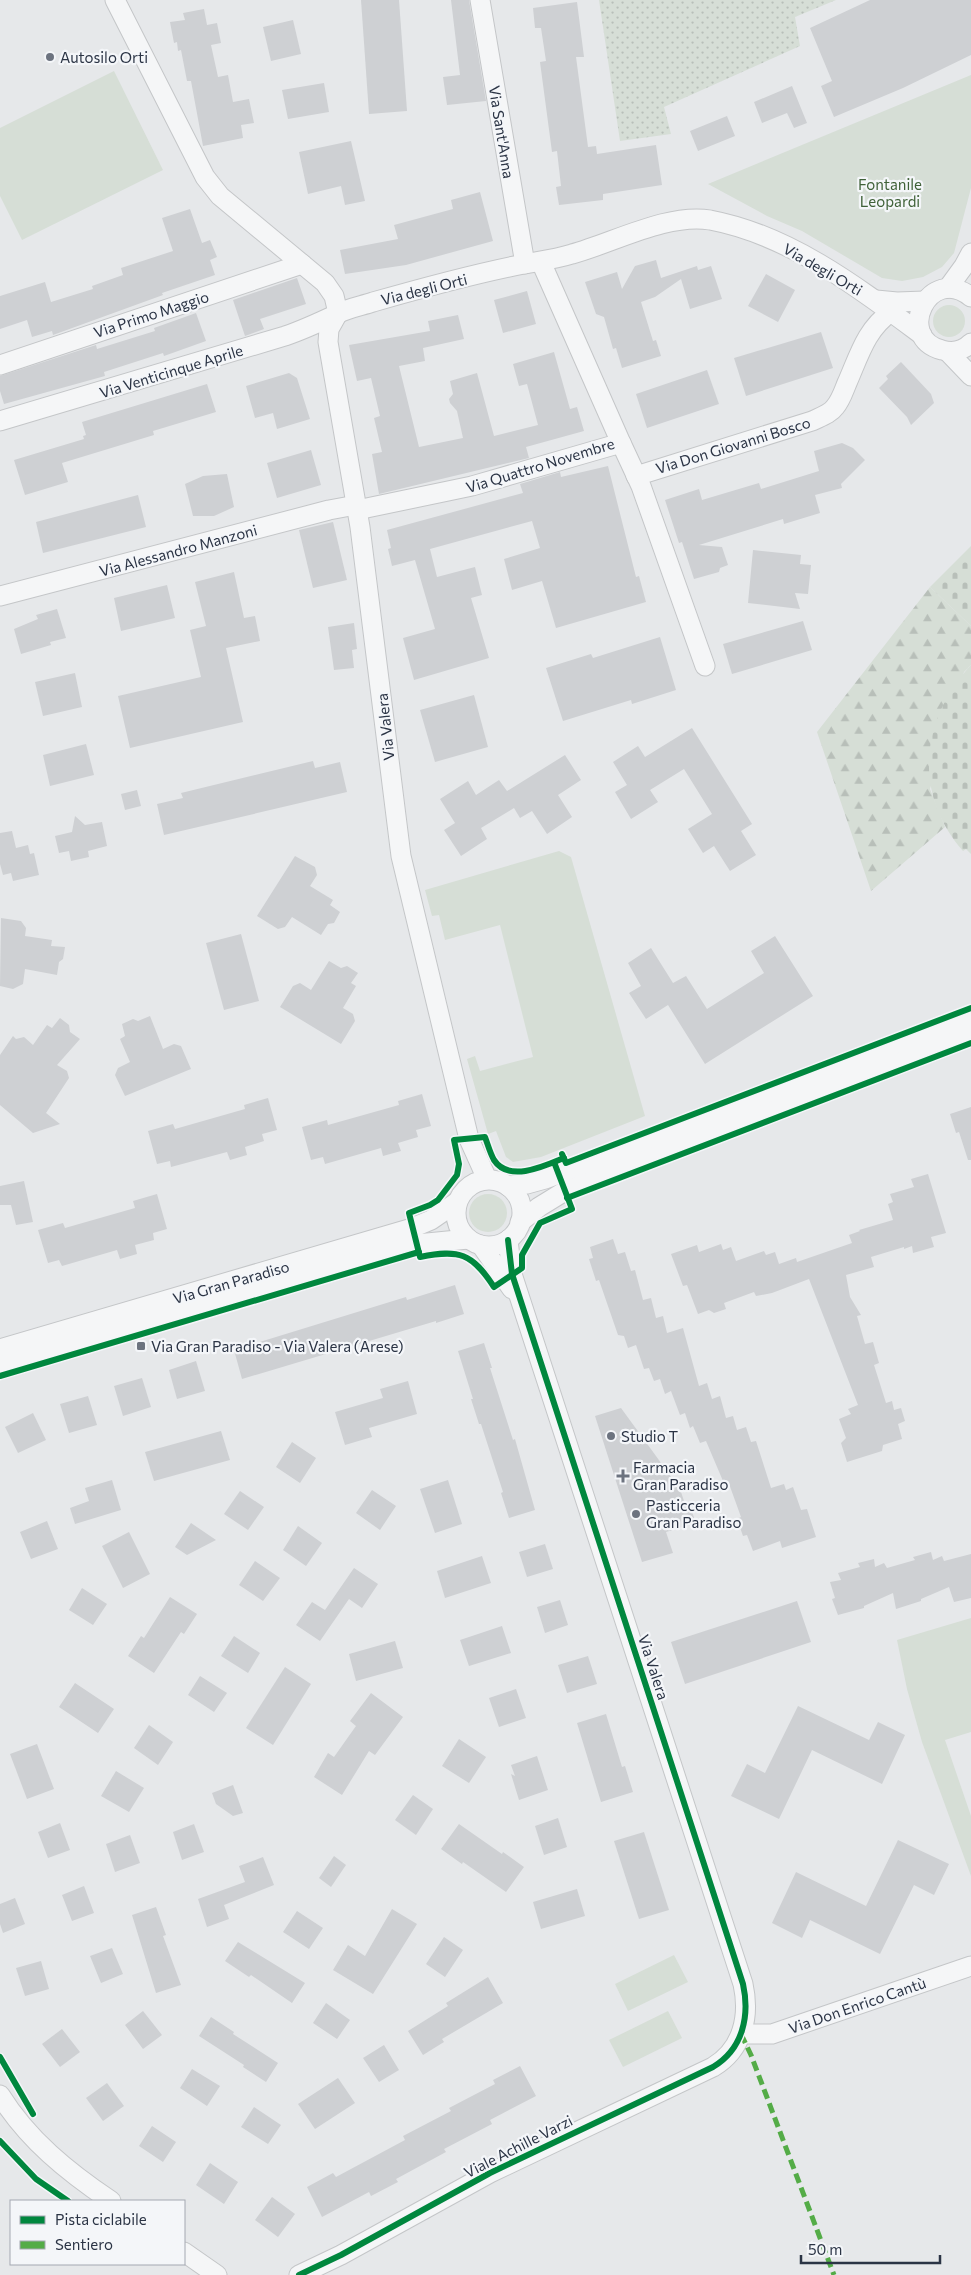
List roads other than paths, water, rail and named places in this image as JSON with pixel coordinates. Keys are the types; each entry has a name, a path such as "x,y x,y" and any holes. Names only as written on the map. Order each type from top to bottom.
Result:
{"street":[{"path":"115,0 205,177 220,196 325,283 334,296 338,313"},
{"name":"Via Sant'Anna","path":"480,0 533,263"},
{"name":"Via degli Orti","path":"338,313 574,254 668,223 710,220 769,239 823,266 876,300 922,335 930,345 948,352"},
{"path":"948,288 971,253"},
{"name":"Via Quattro Novembre","path":"357,508 472,486 621,443 533,263"},
{"name":"Via Primo Maggio","path":"0,365 302,264"},
{"path":"922,335 918,320 925,301 939,290 948,288 965,292 971,297"},
{"name":"Via degli Orti","path":"876,300 897,302 925,301"},
{"name":"Via Don Giovanni Bosco","path":"636,476 826,415 835,407 841,396 869,333 881,319 891,312"},
{"name":"Via Venticinque Aprile","path":"0,422 285,336 319,323 338,313"},
{"name":"Via Valera","path":"338,313 329,329 328,342 357,508 401,856 478,1182"},
{"path":"948,352 958,351 971,343"},
{"path":"948,352 971,376"},
{"name":"Via Don Giovanni Bosco","path":"621,443 636,476 705,666"},
{"name":"Via Alessandro Manzoni","path":"0,596 320,513 357,508"},
{"path":"508,1186 546,1179 971,1017"},
{"path":"520,1222 539,1207 565,1191 971,1035"},
{"path":"496,1180 508,1186 520,1202 522,1216 514,1234 500,1244 474,1242 458,1226 457,1202 464,1191 478,1182 496,1180"},
{"name":"Via Gran Paradiso","path":"0,1350 412,1228 442,1213 457,1202"},
{"name":"Via Valera","path":"508,1240 512,1274 743,1984 746,2009 741,2034"},
{"name":"Via Valera","path":"474,1242 525,1310"},
{"name":"Via Gran Paradiso","path":"0,1366 417,1244 474,1242"},
{"name":"Via Don Enrico Cantù","path":"741,2034 772,2034 971,1966"},
{"name":"Viale Achille Varzi","path":"299,2275 341,2255 490,2174 714,2067 728,2056 741,2034"},
{"path":"0,2095 20,2125 53,2157 110,2200"},
{"path":"0,2118 20,2125"},
{"path":"185,2253 217,2275"},
{"name":"Viale Achille Varzi","path":"322,2275 341,2255"}],"place":[{"name":"Autosilo Orti","path":"50,57"},
{"name":"Via Gran Paradiso - Via Valera (Arese)","path":"141,1346"},
{"name":"Studio T","path":"611,1436"},
{"name":"Farmacia Gran Paradiso","path":"623,1476"},
{"name":"Pasticceria Gran Paradiso","path":"636,1514"}],"park label":[{"name":"Fontanile Leopardi","path":"890,192"}]}
